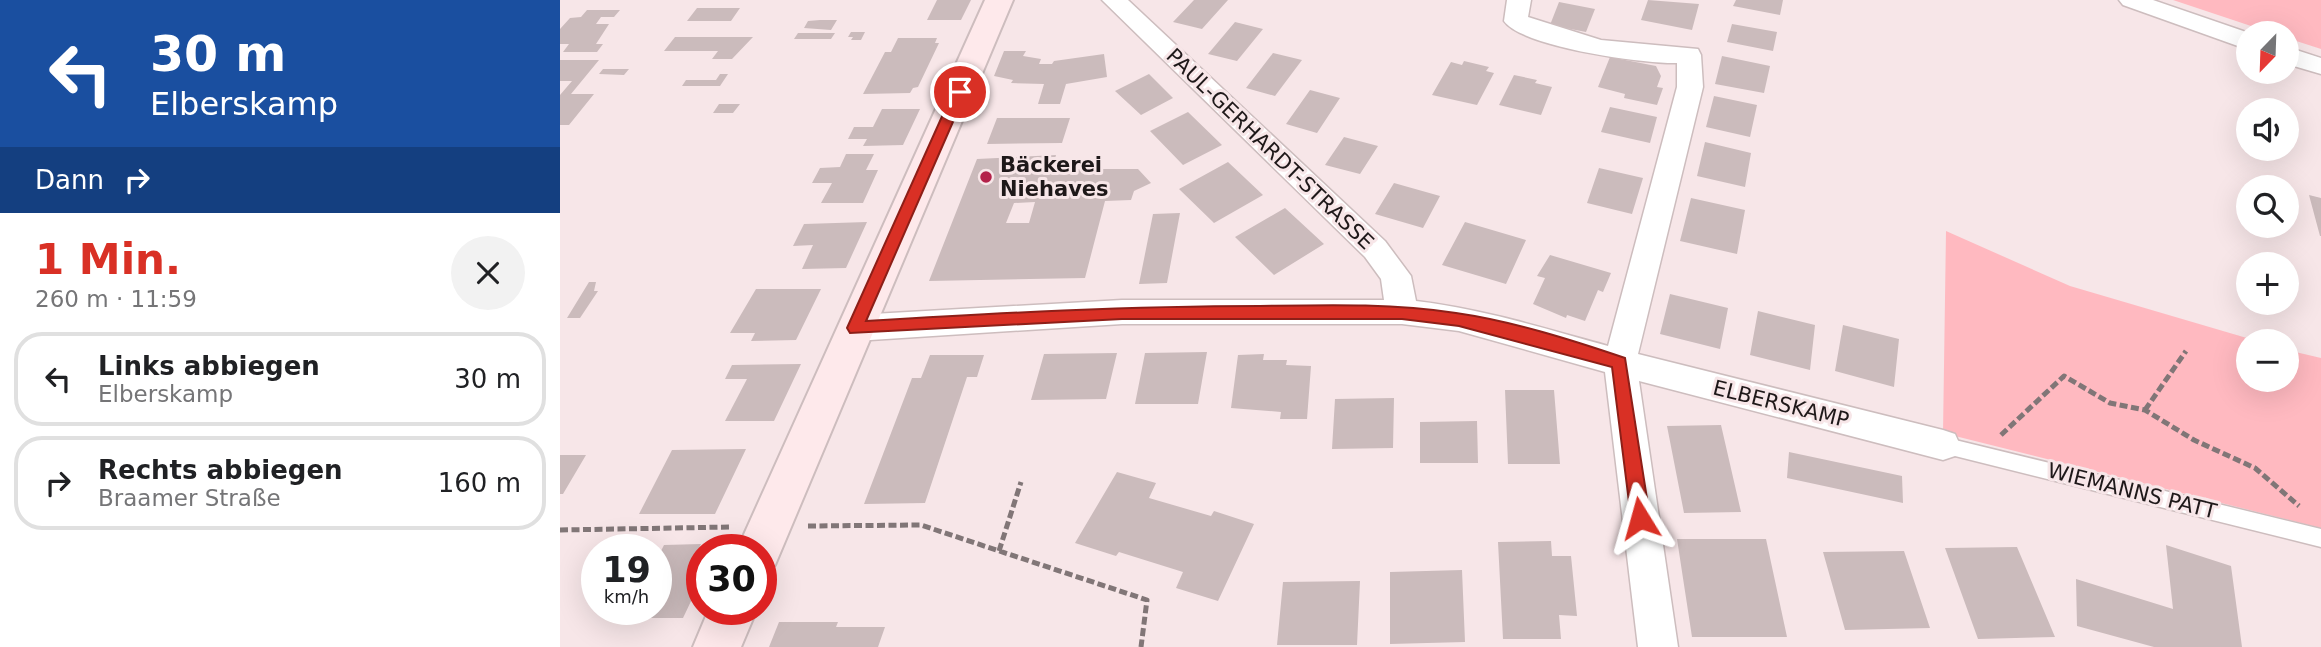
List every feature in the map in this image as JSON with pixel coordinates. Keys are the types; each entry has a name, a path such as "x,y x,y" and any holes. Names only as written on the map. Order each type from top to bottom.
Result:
{"street":[{"path":"766,534 999,0"},
{"name":"PAUL-GERHARDT-STRASSE","path":"1114,0 1375,249 1396,276 1402,312"},
{"path":"1519,0 1516,21 1544,34 1657,57 1689,55 1690,87 1620,363 1658,647"},
{"path":"2131,0 2236,37"},
{"path":"2300,59 2321,66"},
{"name":"ELBERSKAMP","path":"855,328 1122,312 1402,312 1472,322 1620,363 1943,445"},
{"path":"717,647 726,625"}],"lane":[{"name":"WIEMANNS PATT","path":"1943,445 2321,538"}],"path":[{"path":"2146,410 2186,351"},
{"path":"1982,454 2064,376 2110,403 2146,410 2194,440 2255,468 2302,509"},
{"path":"999,551 1021,482"},
{"path":"777,537 921,525 1147,600 1141,647"},
{"path":"560,530 686,535"}],"shaded area":[{"path":"2173,0 2321,0 2321,49 2300,42 2300,21 2236,21"},
{"path":"1946,231 2070,286 2236,335 2236,392 2299,392 2299,353 2321,358 2321,528 1943,433"}],"building":[{"path":"937,0 971,0 961,20 927,20"},
{"path":"1194,0 1228,0 1202,29 1173,22"},
{"path":"1648,0 1699,4 1692,30 1641,20"},
{"path":"1736,0 1783,0 1780,15 1733,6"},
{"path":"1559,2 1595,9 1586,32 1550,25"},
{"path":"697,8 740,8 731,21 687,21"},
{"path":"587,10 620,10 614,17 601,17 596,24 609,24 596,44 603,44 597,52 563,52 569,44 560,44 560,29 570,18 581,17"},
{"path":"837,20 831,30 804,28 808,21"},
{"path":"1235,22 1263,29 1237,61 1208,54"},
{"path":"1732,24 1777,32 1773,51 1727,42"},
{"path":"851,32 865,32 861,40 851,40 853,37 848,37"},
{"path":"798,33 835,33 831,39 794,39"},
{"path":"675,37 753,37 732,59 712,59 718,51 664,51"},
{"path":"898,38 937,38 935,43 939,43 918,87 913,88 910,93 863,94 885,52 891,52"},
{"path":"1004,51 1026,51 1023,56 1041,59 1039,64 1104,54 1107,77 1066,84 1060,104 1038,104 1044,84 1011,83 1013,80 994,76"},
{"path":"1273,53 1302,60 1275,96 1246,88"},
{"path":"1722,56 1770,66 1764,93 1715,84"},
{"path":"1610,57 1656,66 1661,76 1657,87 1663,88 1657,105 1624,98 1625,94 1598,87"},
{"path":"560,60 599,60 571,94 594,94 569,125 560,125 560,95 572,81 560,81"},
{"path":"1464,61 1489,67 1486,71 1494,73 1477,105 1432,95 1451,62 1462,65"},
{"path":"603,69 629,69 624,75 599,74"},
{"path":"720,74 728,74 720,86 682,86 686,80 716,80"},
{"path":"1149,74 1173,98 1141,115 1115,91"},
{"path":"1514,75 1537,80 1535,83 1552,87 1541,115 1499,105"},
{"path":"1310,90 1340,98 1317,133 1286,124"},
{"path":"1714,96 1757,105 1750,137 1706,127"},
{"path":"719,104 740,104 733,113 713,113"},
{"path":"1610,107 1657,117 1650,143 1601,132"},
{"path":"882,109 920,109 903,145 863,146 867,139 848,139 854,127 873,127"},
{"path":"1188,112 1222,145 1183,165 1150,131"},
{"path":"997,118 1070,118 1062,143 987,144"},
{"path":"1344,137 1378,146 1360,174 1325,165"},
{"path":"1705,142 1751,153 1745,187 1697,176"},
{"path":"846,154 874,154 866,170 878,170 863,203 821,203 832,183 812,183 820,168 840,167"},
{"path":"1056,155 1052,169 1138,169 1151,183 1134,191 1131,200 1105,201 1085,278 929,281 977,159","holes":["1035,202 1029,223 1006,223 1014,203"]},
{"path":"1228,162 1263,195 1214,223 1179,189"},
{"path":"1599,168 1643,178 1632,214 1587,203"},
{"path":"1394,183 1440,196 1423,228 1375,214"},
{"path":"2309,195 2321,198 2321,236 2320,236"},
{"path":"1691,198 1745,210 1737,254 1680,241"},
{"path":"1285,208 1324,244 1274,275 1235,237"},
{"path":"1180,213 1167,283 1139,284 1153,214"},
{"path":"867,222 846,268 802,269 813,245 793,246 804,224"},
{"path":"1465,222 1526,240 1506,284 1442,265"},
{"path":"1550,255 1611,273 1603,292 1598,290 1585,321 1567,315 1566,318 1533,304 1545,278 1537,276"},
{"path":"589,282 596,282 594,291 598,291 580,318 567,318"},
{"path":"756,289 821,289 796,340 751,341 755,333 730,333"},
{"path":"1670,294 1728,308 1720,349 1660,334"},
{"path":"1758,311 1815,325 1810,370 1750,355"},
{"path":"1843,325 1899,339 1894,387 1835,371"},
{"path":"1207,352 1198,404 1135,404 1145,353"},
{"path":"1117,353 1106,399 1031,400 1044,354"},
{"path":"1264,354 1263,360 1287,360 1286,365 1311,366 1307,419 1280,419 1281,412 1231,408 1238,355"},
{"path":"930,355 984,355 977,377 967,377 925,503 864,504 912,378 921,378"},
{"path":"801,364 774,421 725,421 747,379 725,379 732,365"},
{"path":"1505,390 1554,390 1560,464 1508,464"},
{"path":"1394,398 1393,448 1332,449 1335,399"},
{"path":"1477,421 1478,463 1420,463 1420,422"},
{"path":"1721,425 1741,512 1684,513 1667,426"},
{"path":"746,449 715,514 639,514 672,450"},
{"path":"1789,452 1902,476 1903,503 1787,478"},
{"path":"560,455 586,455 563,494 560,494"},
{"path":"1117,472 1156,483 1149,498 1211,516 1214,511 1254,524 1218,601 1176,588 1183,572 1119,552 1116,556 1075,543"},
{"path":"1677,539 1766,539 1787,637 1692,637"},
{"path":"1551,541 1552,556 1571,556 1577,616 1559,615 1561,639 1503,639 1498,542"},
{"path":"686,544 686,612 683,618 672,618 672,545"},
{"path":"2166,545 2231,566 2242,647 2154,647 2077,626 2076,579 2173,609"},
{"path":"2017,547 2055,637 1978,639 1945,548"},
{"path":"1904,551 1930,628 1845,630 1823,552"},
{"path":"1462,570 1465,642 1390,644 1390,572"},
{"path":"1360,581 1357,645 1277,645 1283,582"},
{"path":"779,622 838,622 836,627 885,627 878,647 769,647"}],"place":[{"name":"Bäckerei Niehaves","path":"986,177"}],"route":[{"path":"960,92 855,328 1122,312 1402,312 1459,319 1511,331 1620,363 1640,518"}]}
